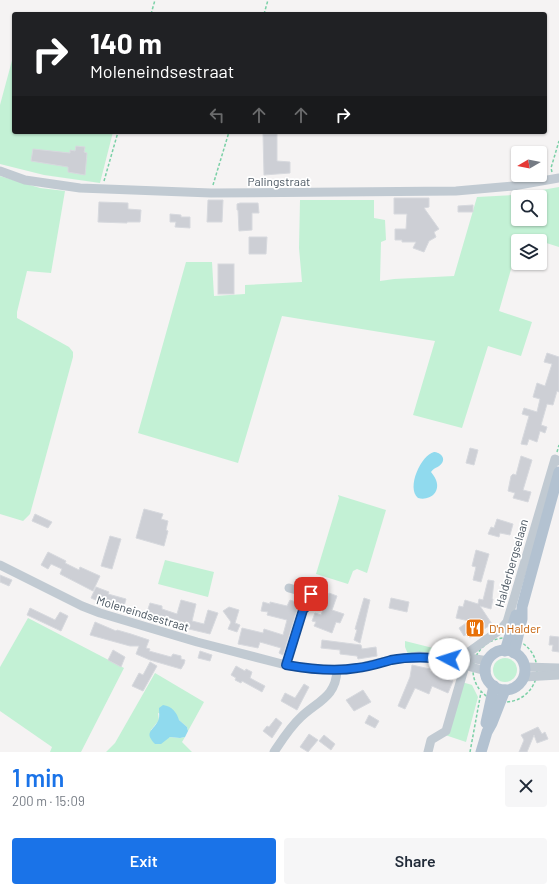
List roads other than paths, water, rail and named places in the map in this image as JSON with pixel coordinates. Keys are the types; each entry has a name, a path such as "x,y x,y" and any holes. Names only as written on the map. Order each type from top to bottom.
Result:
{"main road":[{"name":"Halderbergselaan","path":"510,652 522,619 522,607 559,472"},
{"path":"497,652 510,652 521,659 524,672 518,685 514,688 499,688 487,678 487,666 497,652"},
{"path":"481,752 487,732 486,721 499,688"}],"street":[{"name":"Palingstraat","path":"0,171 25,180 80,188 211,193 456,191 513,186 556,179"},
{"name":"Halderbergselaan","path":"468,663 469,652 501,630 507,622 555,459 559,461"},
{"name":"Moleneindsestraat","path":"0,565 82,606 100,613 197,642 286,665 302,668 337,670 358,668 391,660 420,656 449,659 457,656 468,663 487,666"},
{"path":"286,665 303,610 307,606 311,594 289,588"},
{"path":"428,752 431,740 446,731 468,663"},
{"path":"524,672 559,668"},
{"path":"274,752 284,737 301,717 330,693 337,680 337,670"},
{"path":"524,672 536,677 559,675"}],"water":[{"path":"434,452 443,457 441,465 431,472 435,477 437,489 430,497 422,499 418,498 415,493 414,480 424,459 429,454"},
{"path":"163,705 174,710 179,720 187,727 188,731 185,737 170,737 161,744 155,744 150,737 150,732 159,720 159,708"}],"place":[{"name":"D'n Halder","path":"475,628"}]}
